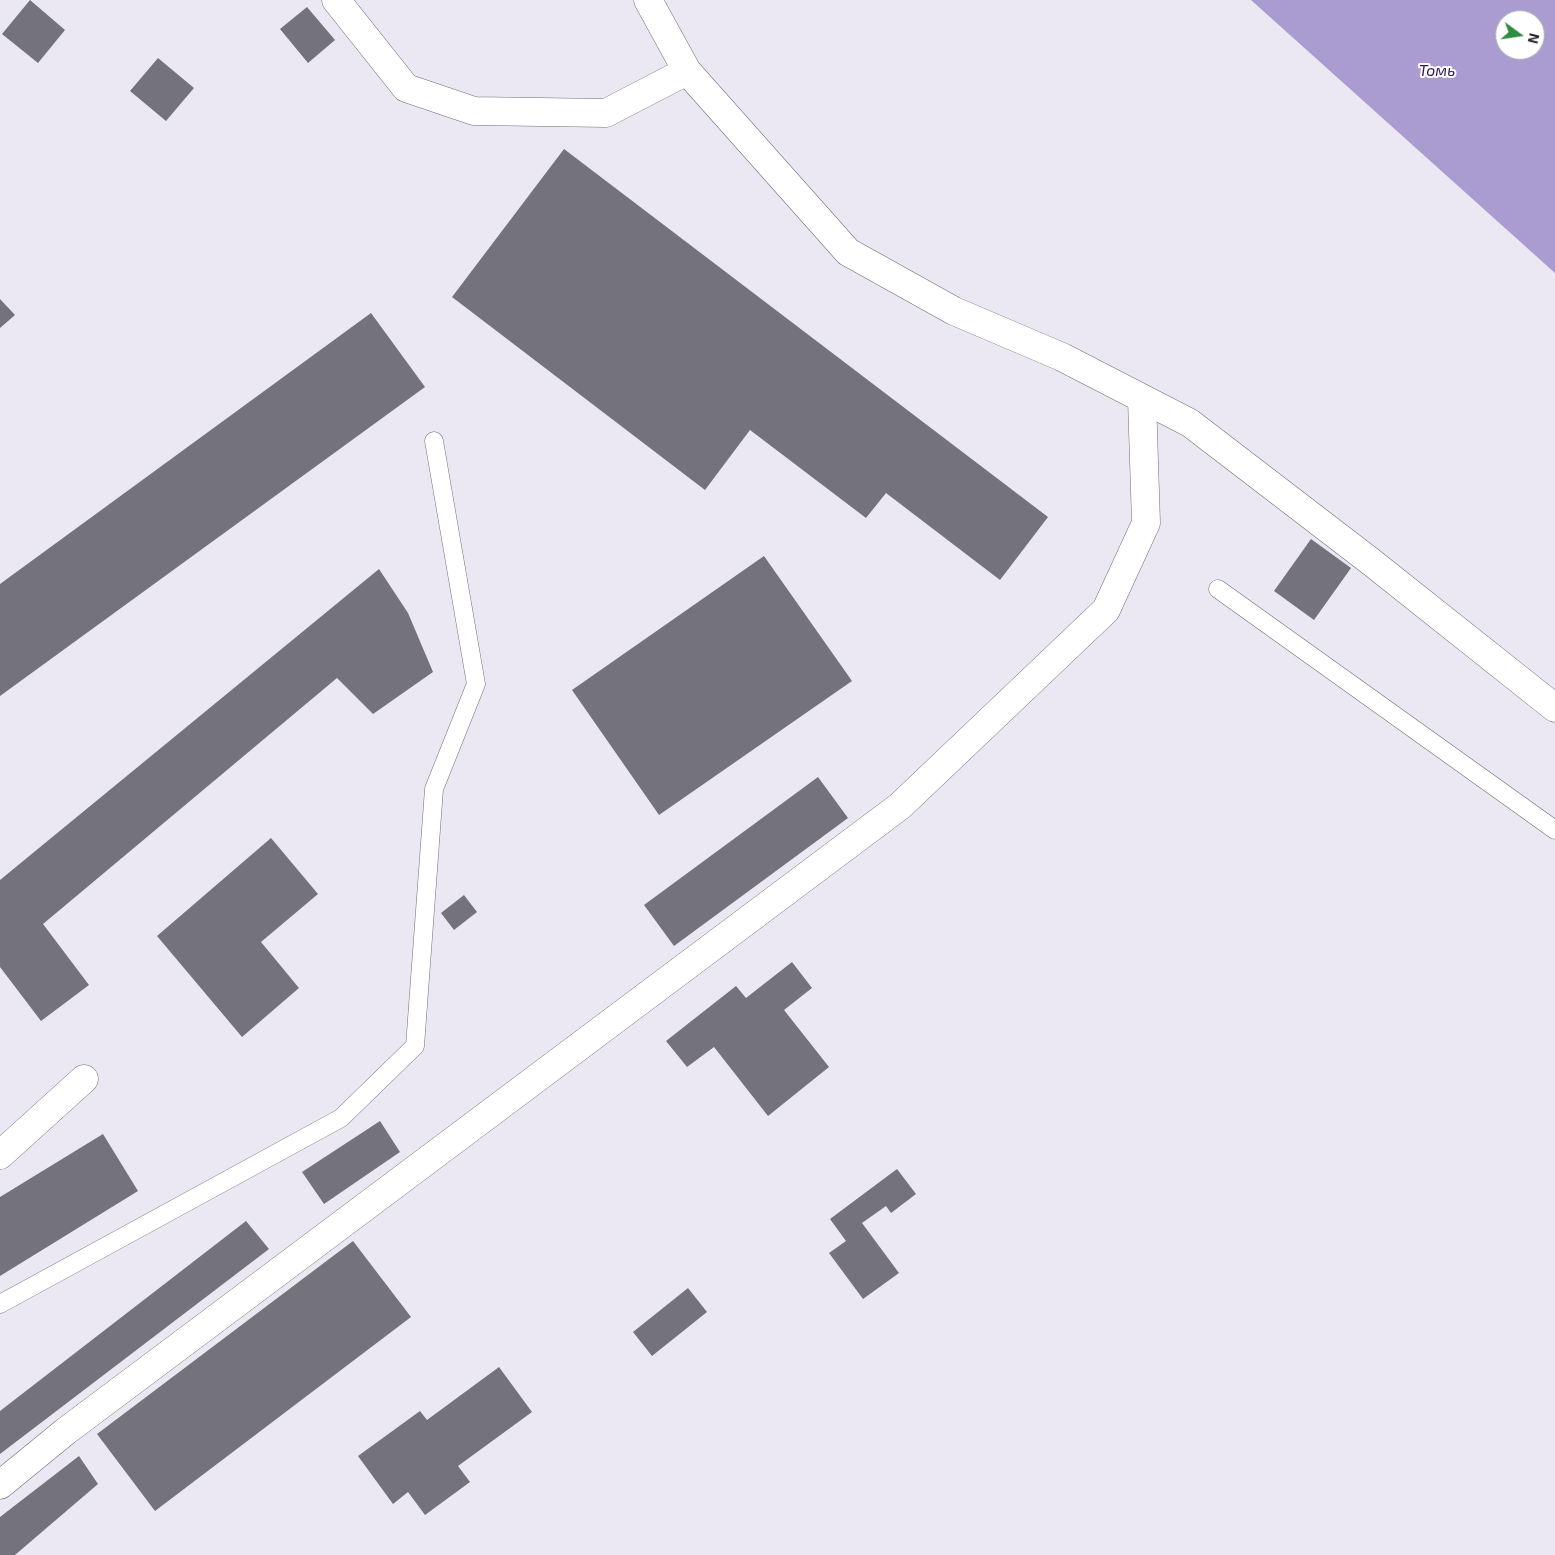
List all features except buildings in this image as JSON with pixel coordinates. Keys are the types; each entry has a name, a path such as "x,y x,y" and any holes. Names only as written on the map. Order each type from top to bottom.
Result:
{"street":[{"path":"336,0 406,88 474,110 606,113 687,71"},
{"path":"648,0 687,71 848,252 954,311 1062,357 1190,424 1370,561 1555,708"},
{"path":"0,1485 66,1431 900,806 1078,637 1106,610 1146,523 1142,399"},
{"path":"0,1156 84,1079"}],"lane":[{"path":"0,1304 340,1118 415,1046 434,789 476,684 434,441"},
{"path":"1218,589 1555,830"}],"water":[{"name":"Томь","path":"1251,0 1555,0 1555,273"}]}
